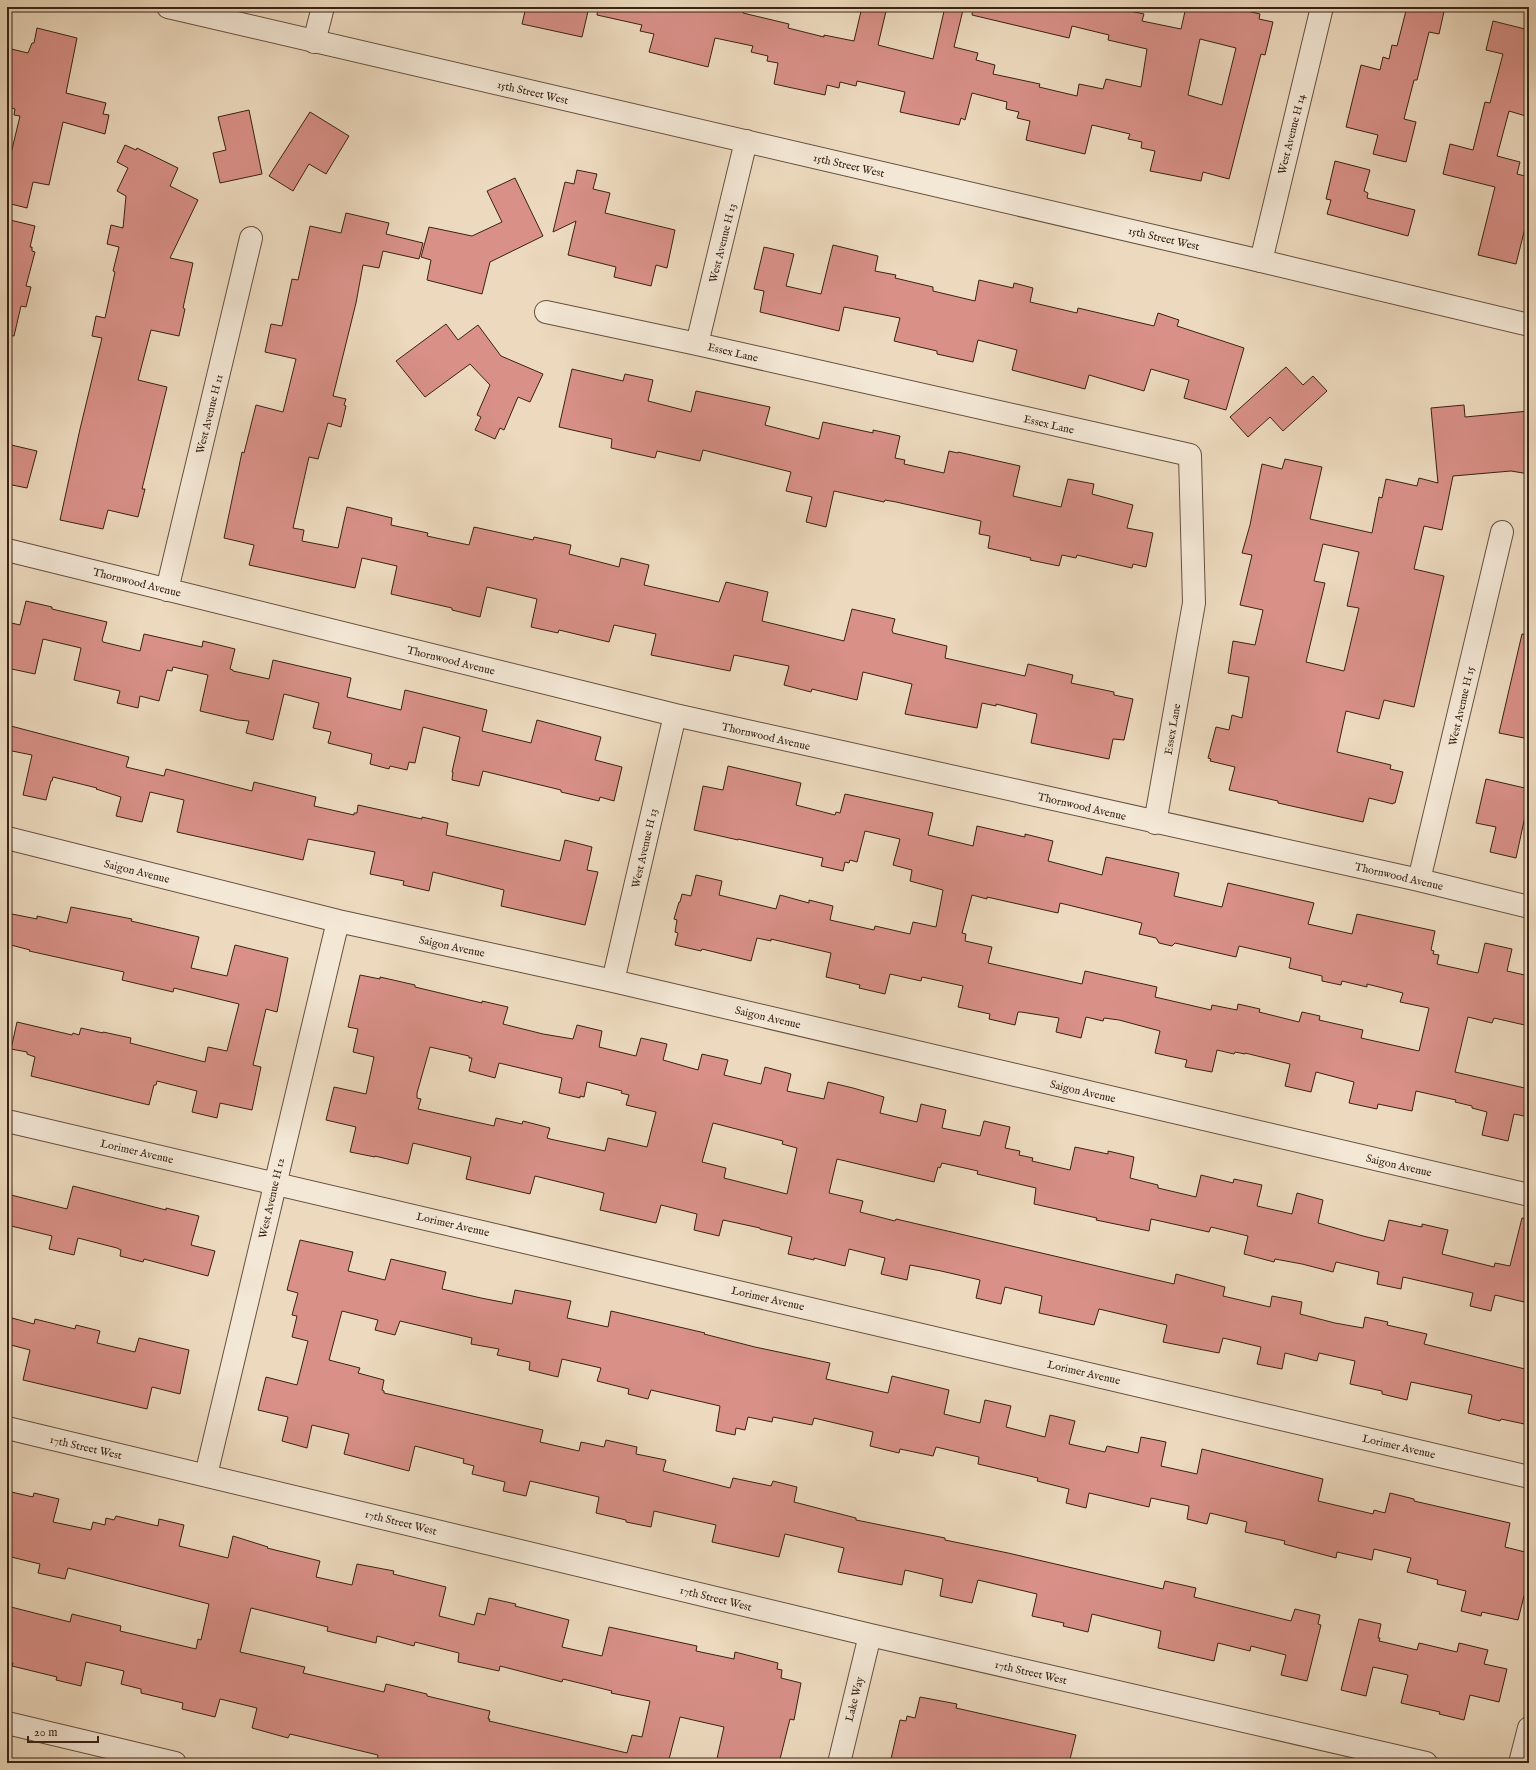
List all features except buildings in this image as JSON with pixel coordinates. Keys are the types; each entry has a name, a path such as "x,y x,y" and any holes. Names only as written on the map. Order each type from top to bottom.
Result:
{"street":[{"name":"15th Street West","path":"168,7 1261,261 1529,325"},
{"path":"314,42 323,7"},
{"name":"West Avenue H 14","path":"1261,261 1322,7"},
{"name":"West Avenue H 13","path":"697,344 746,141"},
{"name":"West Avenue H 11","path":"167,590 251,238"},
{"name":"Essex Lane","path":"546,312 697,344 1190,456 1194,603 1155,822"},
{"name":"West Avenue H 15","path":"1420,880 1502,532"},
{"name":"Thornwood Avenue","path":"7,550 675,716 1420,880 1529,907"},
{"name":"West Avenue H 13","path":"613,981 675,716"},
{"name":"Saigon Avenue","path":"7,838 338,921 613,981 1529,1195"},
{"name":"West Avenue H 12","path":"206,1475 338,921"},
{"name":"Lorimer Avenue","path":"7,1120 1529,1477"},
{"name":"17th Street West","path":"7,1428 870,1635 1426,1763"},
{"name":"Lake Way","path":"839,1763 870,1635"},
{"path":"7,1723 175,1763"},
{"path":"1520,1763 1529,1728"}]}
